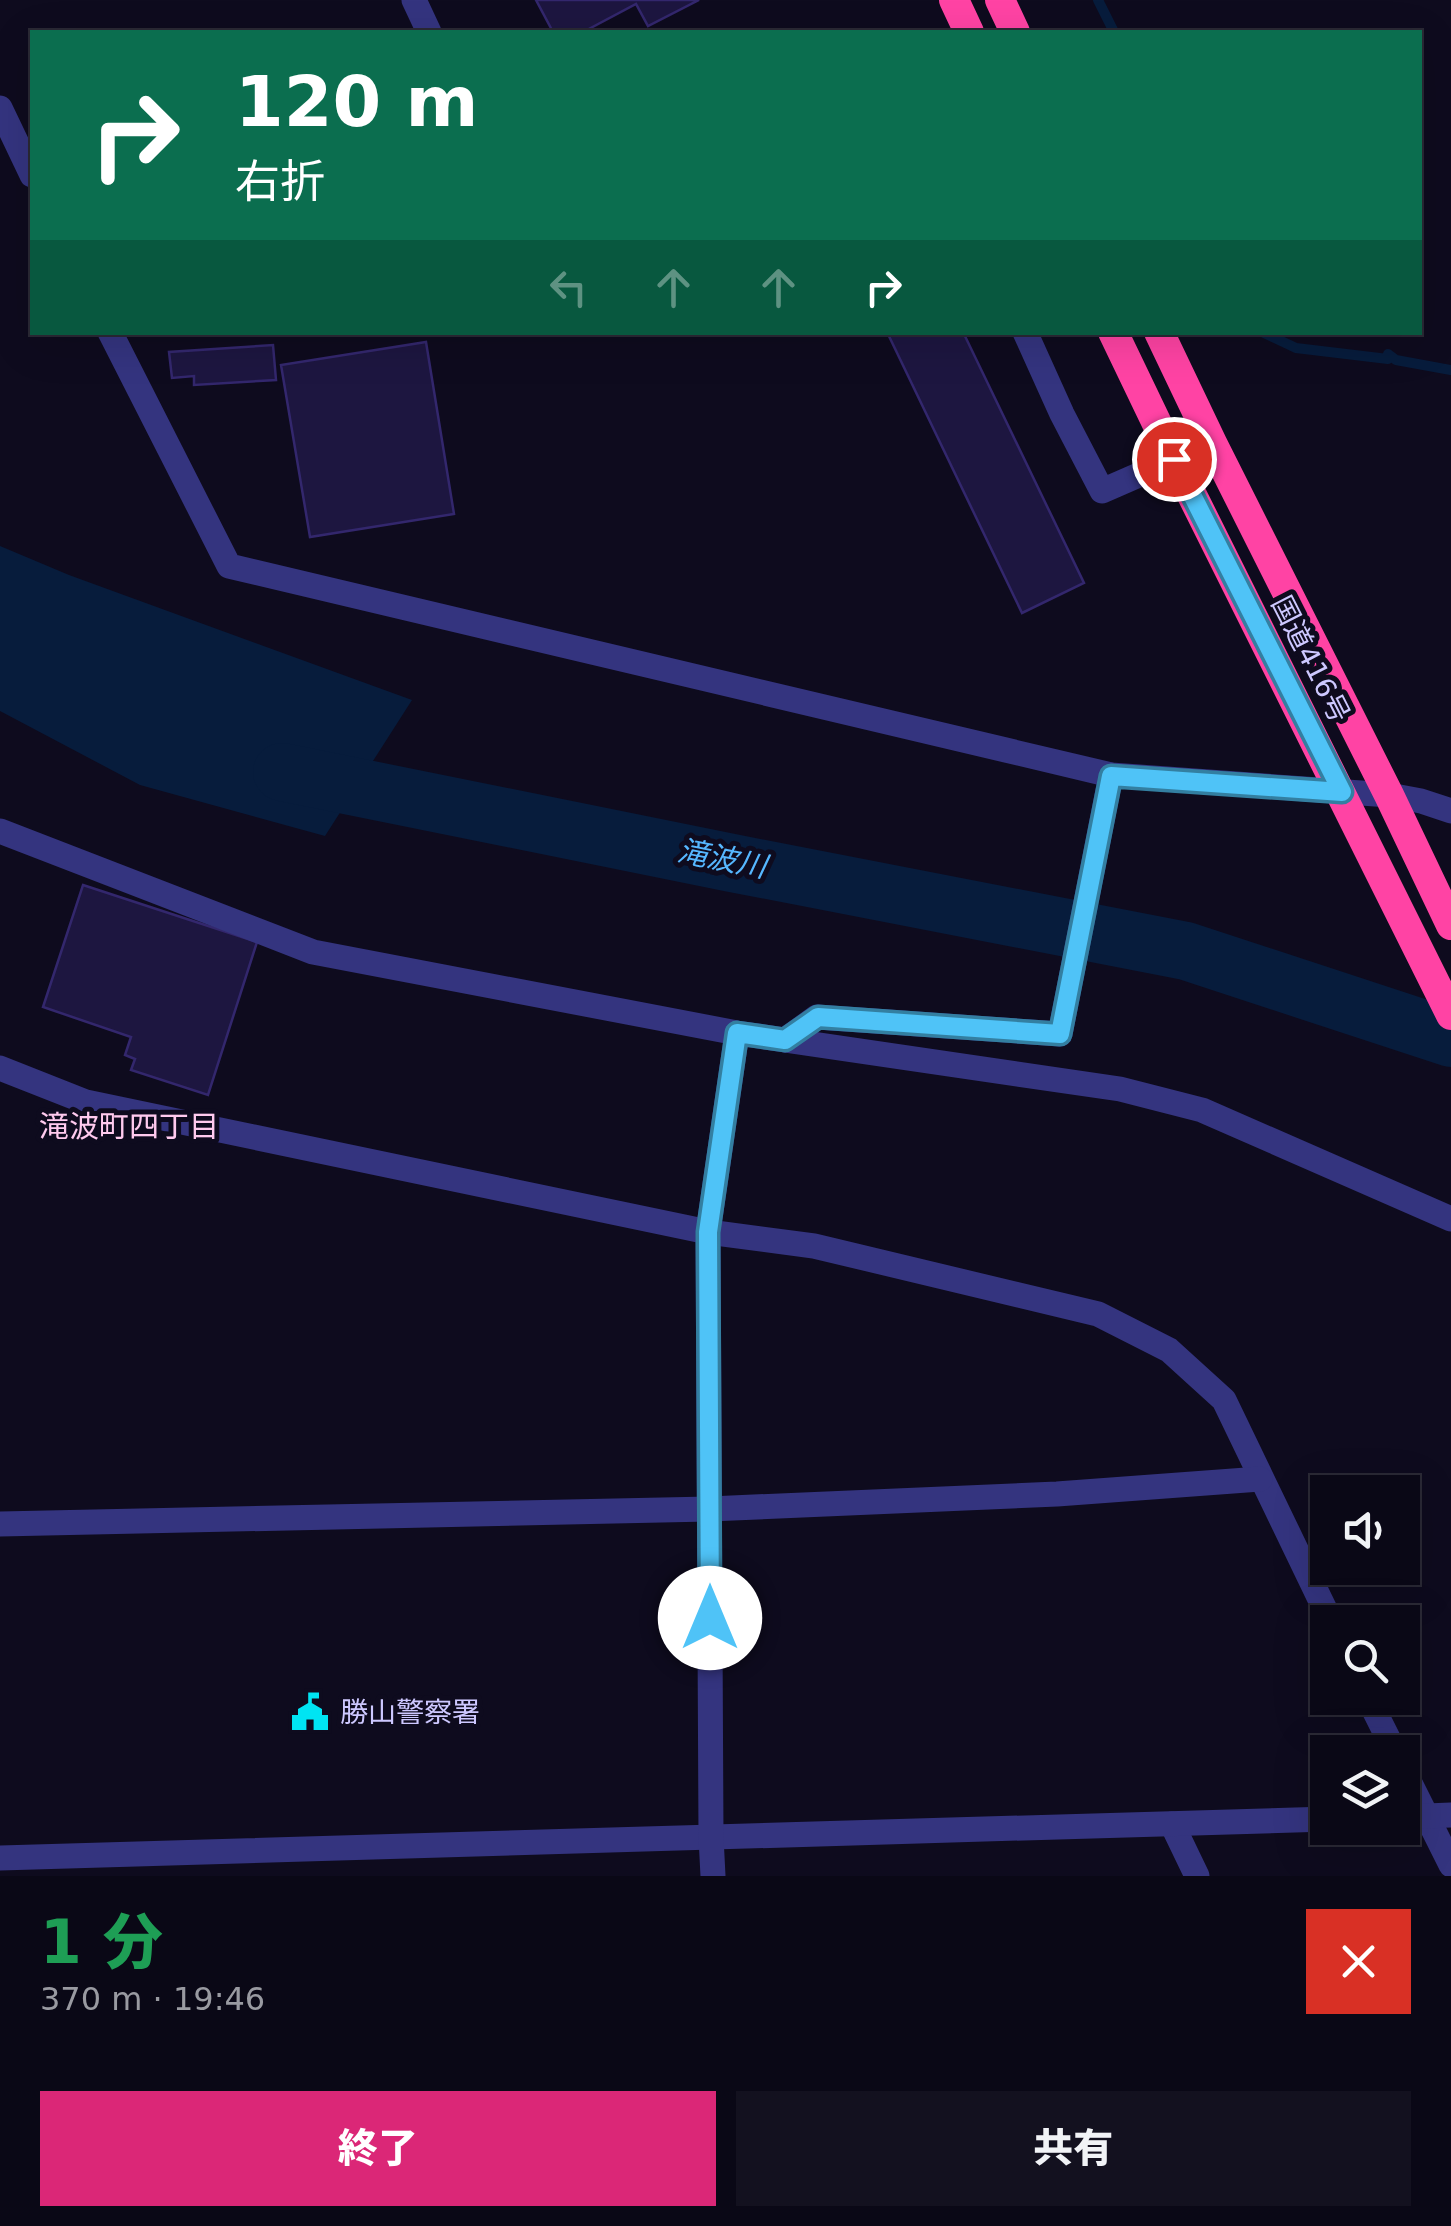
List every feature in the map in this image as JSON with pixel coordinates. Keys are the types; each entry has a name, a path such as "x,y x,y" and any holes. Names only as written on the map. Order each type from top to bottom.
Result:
{"highway":[{"path":"954,0 968,30"},
{"path":"1000,0 1014,30"},
{"name":"国道416号","path":"1114,335 1451,1015"},
{"name":"国道416号","path":"1160,335 1451,925"}],"street":[{"path":"414,0 428,30"},
{"path":"3,122 30,170"},
{"path":"119,335 229,566 1111,776 1390,795 1451,812"},
{"path":"1026,335 1102,490 1212,443"},
{"path":"785,1040 818,1017 1060,1034 1111,776"},
{"path":"0,830 313,952 737,1033 1120,1089 1202,1110 1451,1219"},
{"path":"713,1876 708,1232 737,1033"},
{"path":"0,1068 86,1102 708,1232 814,1246 1098,1314 1169,1350 1224,1400 1323,1605"},
{"path":"0,1524 709,1509 1057,1494 1260,1479"},
{"path":"1427,1816 1451,1865"},
{"path":"0,1858 1310,1820"},
{"path":"1172,1824 1197,1876"}],"water":[{"path":"0,546 69,575 412,700 325,836 140,785 0,711"}],"building":[{"path":"536,0 699,0 648,26 636,4 587,30 552,30"},
{"path":"888,335 964,335 1084,583 1022,613"},
{"path":"426,342 454,514 310,537 281,365"},
{"path":"273,345 276,380 194,385 194,376 172,378 169,352"},
{"path":"83,885 257,942 208,1095 131,1070 135,1059 125,1055 131,1037 43,1007"}],"waterway":[{"path":"1098,0 1113,30"},
{"path":"1268,335 1296,348 1388,359 1388,354 1396,360 1451,370"},
{"name":"滝波川","path":"282,772 1186,951 1451,1038"}],"place":[{"name":"勝山警察署","path":"310,1712"}],"district":[{"name":"滝波町四丁目","path":"129,1127"}],"route":[{"path":"710,1618 708,1232 737,1033 785,1040 818,1017 1060,1034 1111,776 1342,792 1174,459"}]}
